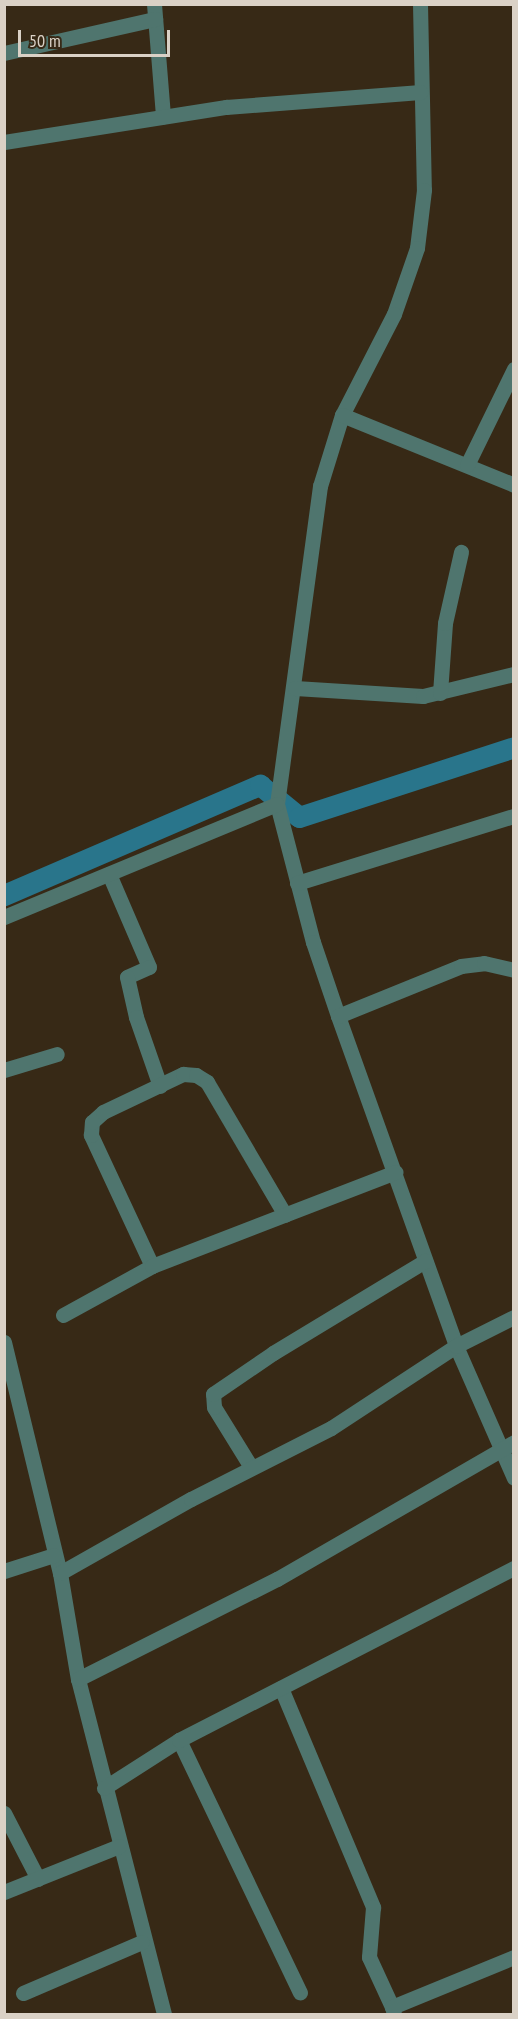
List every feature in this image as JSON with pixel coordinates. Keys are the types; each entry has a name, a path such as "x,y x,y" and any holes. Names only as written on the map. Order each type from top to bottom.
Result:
{"street":[{"path":"420,4 420,92 424,190 417,248 394,314 342,415 311,532 295,688 278,800 297,883 338,1016 456,1346 508,1445 513,1478"},
{"path":"4,53 154,12 163,117"},
{"path":"4,142 226,107 420,92"},
{"path":"467,465 513,369"},
{"path":"342,415 513,485"},
{"path":"440,693 445,624 461,552"},
{"path":"295,688 399,696 440,693 513,674"},
{"path":"4,917 278,800"},
{"path":"297,883 513,816"},
{"path":"109,874 149,968 128,977 136,1017 160,1086"},
{"path":"338,1016 461,966 484,963 513,970"},
{"path":"4,1070 57,1054"},
{"path":"153,1266 91,1135 92,1122 103,1112 183,1074 196,1075 207,1082 285,1215"},
{"path":"63,1315 153,1266 395,1172"},
{"path":"251,1467 214,1407 213,1394 273,1353 425,1261"},
{"path":"60,1573 251,1467 331,1428 456,1346 513,1317"},
{"path":"4,1342 60,1573 78,1679 142,1942 164,2014"},
{"path":"78,1679 277,1579 508,1445"},
{"path":"4,1571 54,1555"},
{"path":"104,1788 179,1740 513,1568"},
{"path":"281,1688 374,1906 369,1956 393,2011 513,1957"},
{"path":"179,1740 300,1993"},
{"path":"4,1813 38,1879"},
{"path":"4,1892 119,1846"},
{"path":"22,1993 142,1942"}],"waterway":[{"path":"4,895 260,785 299,817 514,747"}]}
